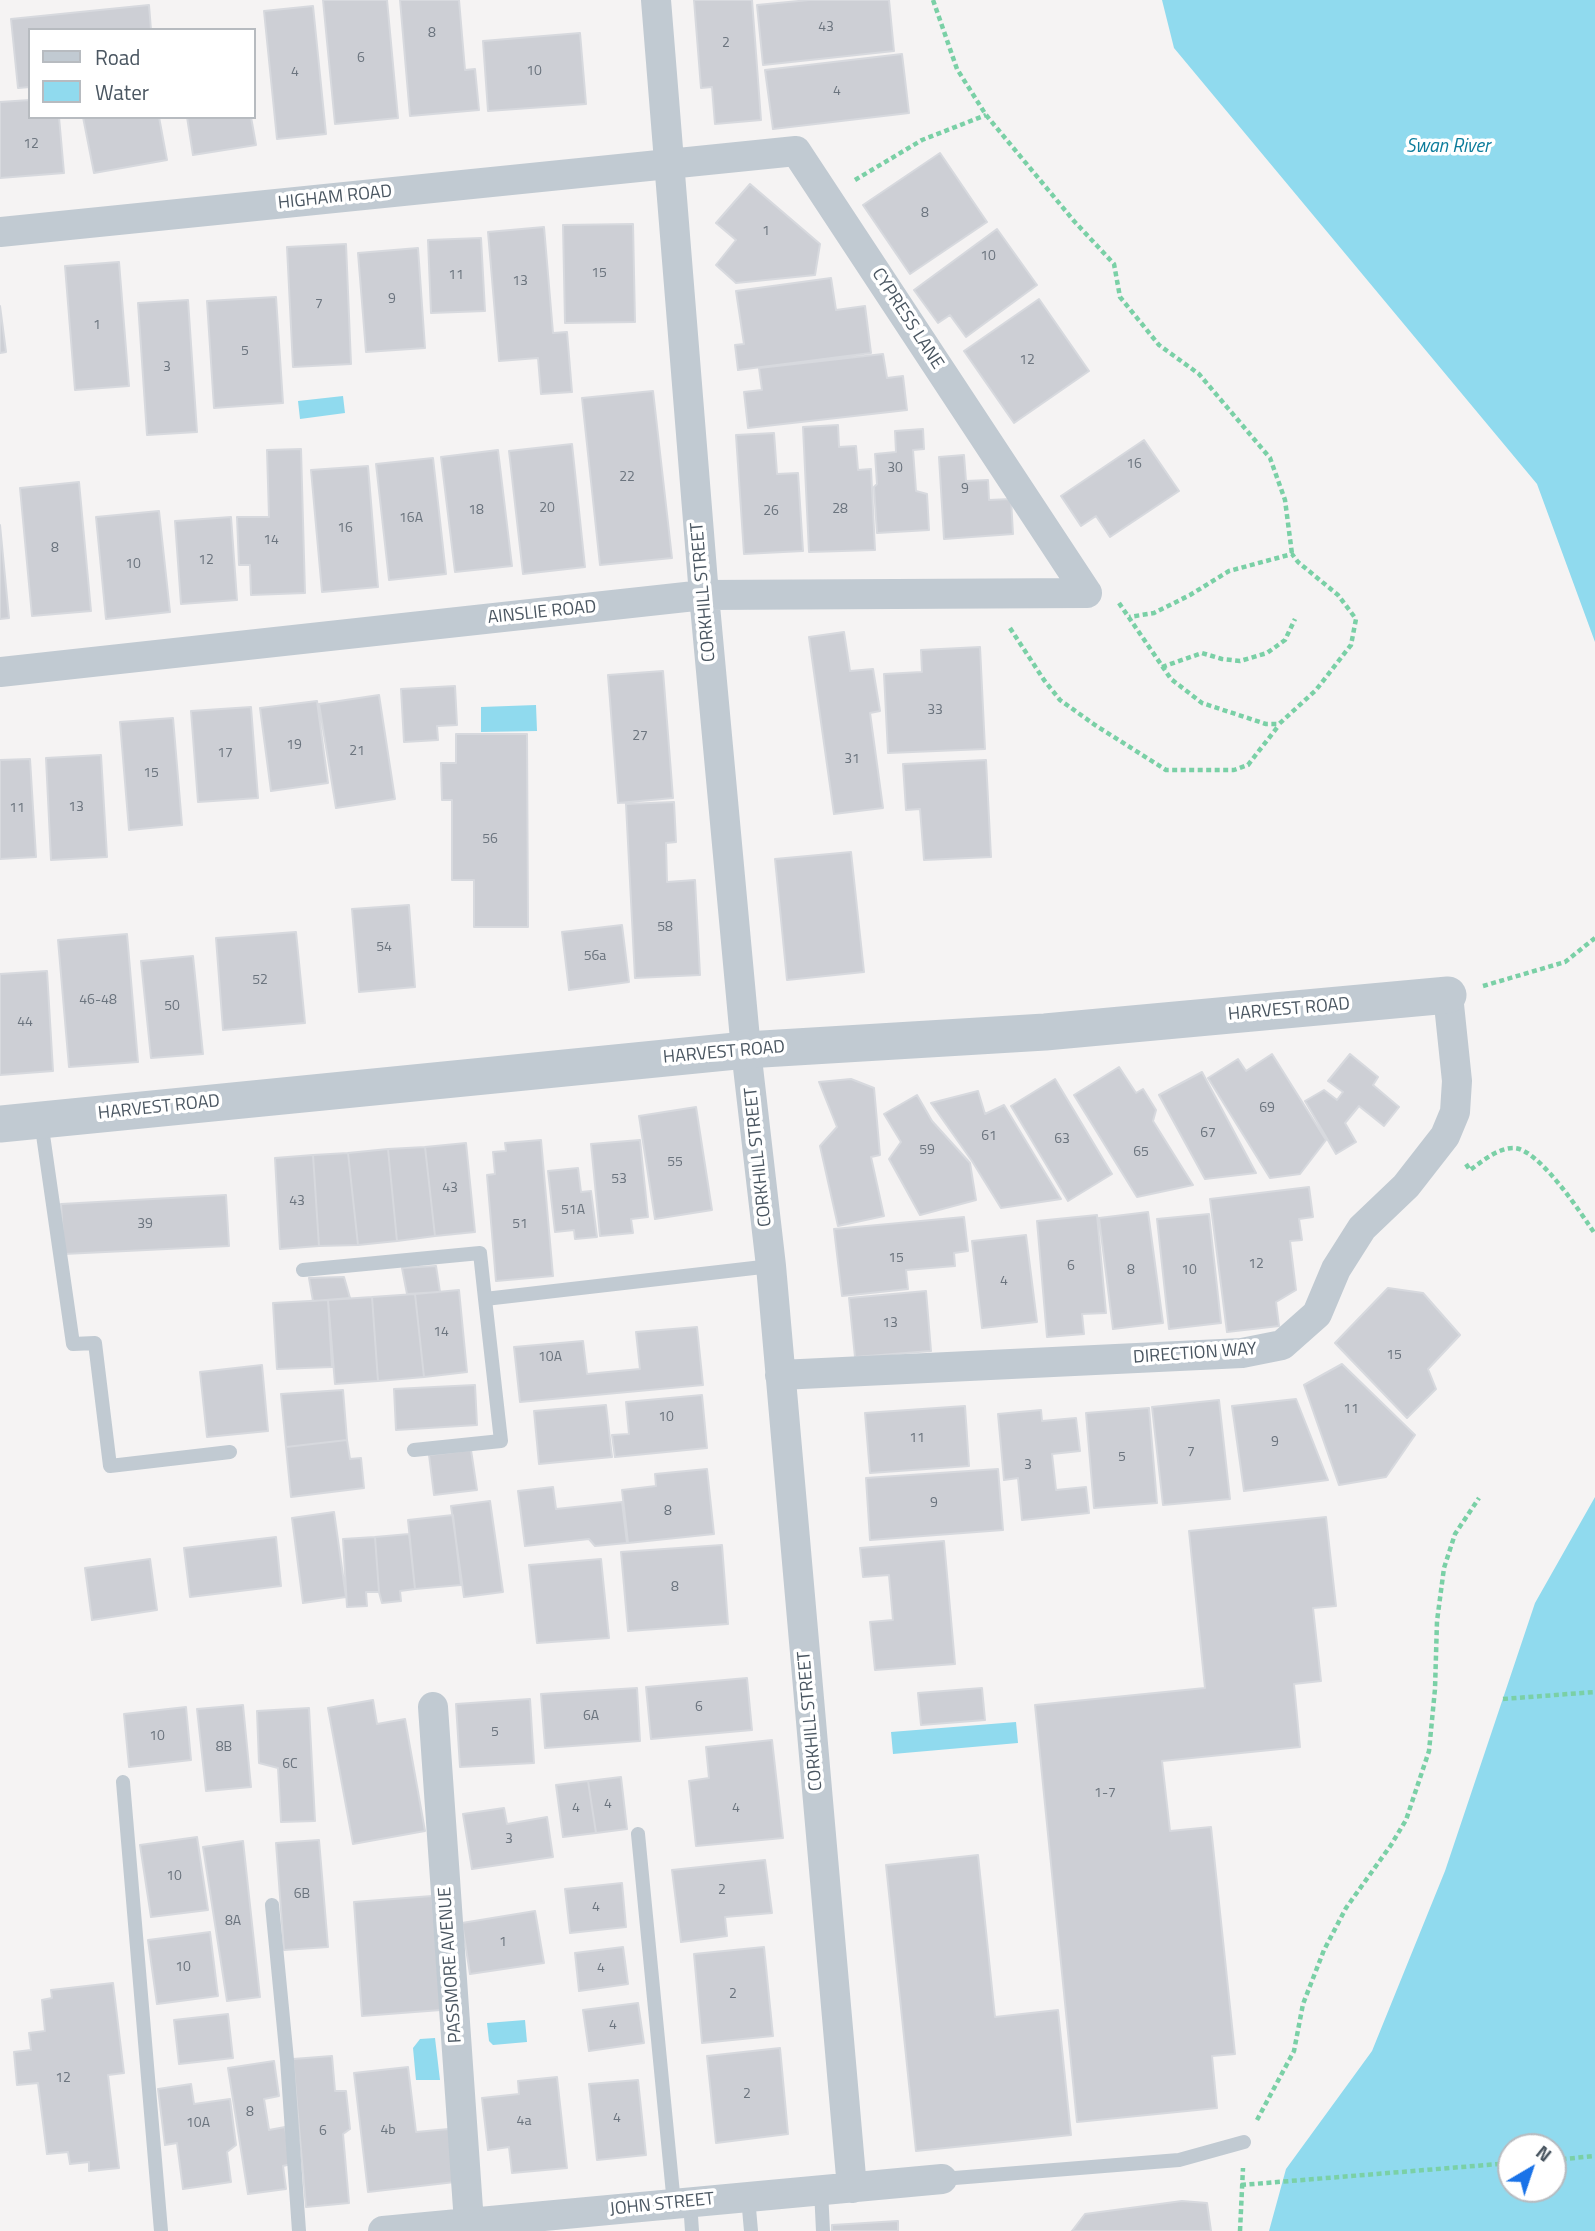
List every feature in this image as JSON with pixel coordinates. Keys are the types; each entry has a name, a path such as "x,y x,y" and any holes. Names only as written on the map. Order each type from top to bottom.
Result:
{"street":[{"name":"CORKHILL STREET","path":"656,0 704,595 747,1050 771,1266 852,2188"},
{"name":"CYPRESS LANE","path":"670,164 796,151 1087,593"},
{"name":"HIGHAM ROAD","path":"0,232 670,164"},
{"name":"AINSLIE ROAD","path":"0,672 704,595 1087,593"},
{"name":"HARVEST ROAD","path":"0,1124 747,1050 1045,1032 1448,995"},
{"name":"DIRECTION WAY","path":"780,1376 1242,1353 1282,1345 1317,1314 1336,1269 1362,1228 1406,1186 1445,1136 1455,1112 1457,1081 1448,995"},
{"name":"PASSMORE AVENUE","path":"433,1707 469,2223"},
{"name":"JOHN STREET","path":"383,2231 469,2223 685,2212 748,2197 942,2179"}],"lane":[{"path":"41,1119 73,1344 95,1343 110,1466 229,1452"},
{"path":"303,1270 480,1253 501,1441 414,1450"},
{"path":"485,1299 771,1266"},
{"path":"123,1782 162,2231"},
{"path":"638,1834 685,2212"},
{"path":"272,1905 299,2231"},
{"path":"942,2179 1179,2160 1244,2142"},
{"path":"821,2190 823,2231"},
{"path":"748,2197 751,2231"}],"path":[{"path":"933,0 957,69 986,115 1074,221 1114,264 1120,297 1159,345 1199,374 1270,458 1285,500 1292,554 1338,595 1356,619 1351,645 1316,690 1279,724 1248,765 1234,769 1166,769 1060,700 1037,671 990,593"},
{"path":"826,196 922,140 986,115"},
{"path":"1129,617 1154,613 1229,571 1292,554"},
{"path":"1087,593 1110,590 1171,679 1202,703 1266,724 1279,724"},
{"path":"1163,667 1202,653 1222,660 1240,661 1267,653 1285,640 1294,619"},
{"path":"1448,995 1565,962 1595,938"},
{"path":"1445,1136 1470,1170 1495,1152 1515,1148 1535,1157 1584,1215 1595,1234"},
{"path":"1240,2231 1244,2142 1294,2051 1303,2004 1324,1950 1346,1908 1406,1820 1429,1751 1435,1689 1437,1621 1444,1567 1455,1534 1479,1497"},
{"path":"1503,1699 1595,1692"},
{"path":"1567,2159 1595,2156"},
{"path":"1241,2185 1497,2164"}],"water":[{"name":"Swan River","path":"1162,0 1595,0 1595,642 1537,484 1174,48"},
{"path":"343,396 345,413 300,419 298,401"},
{"path":"536,705 537,731 481,732 481,707"},
{"path":"1595,1497 1595,2231 1269,2231 1286,2169 1372,2051 1445,1871 1535,1603"},
{"path":"1016,1722 1018,1743 893,1754 891,1732"},
{"path":"525,2020 527,2042 493,2045 489,2041 487,2023"},
{"path":"435,2038 440,2080 416,2080 413,2048 420,2039"}],"building":[{"path":"323,0 387,0 398,118 335,124"},
{"path":"400,0 459,0 465,70 475,69 479,110 410,116"},
{"path":"694,0 752,0 761,120 715,124 712,87 701,88"},
{"path":"809,0 889,0 894,51 763,65 757,5"},
{"path":"149,5 151,28 28,28 28,87 18,88 11,19"},
{"path":"313,6 326,134 277,139 264,11"},
{"path":"580,33 586,104 488,111 483,41"},
{"path":"902,54 909,113 773,129 765,70"},
{"path":"28,100 28,119 59,119 64,173 0,178 0,102"},
{"path":"83,119 159,119 167,160 94,173"},
{"path":"187,119 251,119 256,145 193,155"},
{"path":"940,153 987,222 910,274 863,205"},
{"path":"750,184 820,244 815,275 736,283 716,265 736,240 716,223"},
{"path":"633,224 635,322 565,323 563,225"},
{"path":"544,227 553,333 567,332 572,392 541,394 538,358 499,361 488,232"},
{"path":"997,229 1037,285 966,337 950,315 938,323 914,290"},
{"path":"481,238 485,311 431,313 428,240"},
{"path":"346,244 351,364 293,367 287,247"},
{"path":"418,248 425,348 366,352 358,253"},
{"path":"119,262 129,386 75,390 65,266"},
{"path":"831,278 836,310 865,306 871,353 738,370 735,345 744,344 736,291"},
{"path":"276,297 283,403 214,408 207,301"},
{"path":"1039,299 1089,371 1014,423 964,351"},
{"path":"188,300 197,432 147,435 138,303"},
{"path":"0,306 6,352 0,353"},
{"path":"883,354 887,378 903,376 907,410 748,428 744,392 762,390 759,368"},
{"path":"653,391 672,558 600,565 582,398"},
{"path":"838,425 839,447 856,446 858,470 871,469 875,550 809,552 803,427"},
{"path":"923,429 924,449 913,450 916,491 927,494 929,530 877,533 875,454 896,452 895,431"},
{"path":"774,433 777,474 798,473 803,551 744,554 736,435"},
{"path":"1144,440 1179,491 1110,537 1096,516 1081,526 1061,496"},
{"path":"572,444 585,567 523,574 509,451"},
{"path":"301,449 305,593 251,595 250,565 239,565 237,517 269,517 267,450"},
{"path":"498,450 512,566 455,572 441,457"},
{"path":"964,455 966,481 988,480 989,500 1011,499 1013,534 944,539 939,457"},
{"path":"433,458 446,574 389,580 376,464"},
{"path":"368,466 378,587 322,592 311,470"},
{"path":"79,482 91,611 32,616 20,488"},
{"path":"159,511 170,612 106,619 96,517"},
{"path":"231,517 237,600 181,604 175,521"},
{"path":"0,525 9,618 0,619"},
{"path":"844,632 850,671 873,669 880,711 870,713 883,808 834,814 809,637"},
{"path":"980,647 985,749 888,753 884,674 922,672 921,650"},
{"path":"663,671 673,798 618,803 608,675"},
{"path":"455,686 457,725 437,726 438,740 404,742 401,689"},
{"path":"379,695 395,799 336,808 319,704"},
{"path":"317,701 328,783 271,791 260,708"},
{"path":"251,707 258,798 198,802 191,711"},
{"path":"173,718 182,825 129,830 120,722"},
{"path":"456,734 527,734 528,927 474,927 474,880 452,880 452,800 442,800 441,763 456,763"},
{"path":"101,755 107,857 51,860 46,758"},
{"path":"30,759 36,857 0,859 0,760"},
{"path":"986,760 991,857 924,860 920,809 906,810 903,764"},
{"path":"674,802 676,842 666,843 667,882 695,880 700,975 635,978 626,804"},
{"path":"851,852 864,972 787,980 775,859"},
{"path":"409,905 415,987 359,992 352,909"},
{"path":"622,925 629,982 569,990 562,932"},
{"path":"296,932 305,1023 223,1030 216,938"},
{"path":"127,934 138,1062 69,1067 58,940"},
{"path":"193,956 203,1054 151,1058 141,961"},
{"path":"47,971 53,1071 0,1075 0,974"},
{"path":"1272,1054 1326,1140 1300,1174 1270,1178 1208,1078 1238,1059 1246,1071"},
{"path":"1350,1054 1378,1077 1373,1085 1399,1107 1384,1126 1359,1106 1345,1123 1356,1142 1336,1154 1305,1101 1324,1090 1337,1100 1343,1092 1328,1081"},
{"path":"1119,1067 1136,1093 1143,1089 1156,1110 1153,1121 1193,1185 1137,1197 1074,1095"},
{"path":"1202,1072 1256,1173 1205,1179 1159,1095"},
{"path":"851,1079 874,1088 880,1155 871,1157 884,1216 838,1226 820,1146 837,1127 819,1082"},
{"path":"1055,1079 1112,1174 1068,1201 1011,1106"},
{"path":"978,1091 985,1114 1004,1105 1061,1199 1001,1208 931,1103"},
{"path":"917,1095 932,1121 970,1163 976,1200 920,1215 889,1159 901,1142 884,1114"},
{"path":"696,1107 712,1210 655,1219 639,1116"},
{"path":"541,1140 553,1276 496,1281 487,1175 495,1174 493,1152 506,1151 505,1143"},
{"path":"640,1140 648,1217 631,1219 633,1233 600,1236 591,1144"},
{"path":"466,1143 475,1232 435,1236 425,1147"},
{"path":"425,1147 435,1236 397,1241 388,1149"},
{"path":"388,1149 397,1241 358,1245 348,1153"},
{"path":"348,1153 358,1245 319,1246 313,1155"},
{"path":"313,1155 319,1246 280,1249 275,1158"},
{"path":"578,1168 581,1192 591,1191 597,1237 575,1239 574,1230 555,1232 548,1171"},
{"path":"1309,1187 1313,1217 1299,1219 1302,1240 1290,1241 1296,1290 1276,1302 1279,1326 1227,1332 1210,1199"},
{"path":"226,1195 229,1246 64,1254 61,1204"},
{"path":"1148,1212 1163,1323 1113,1329 1099,1218"},
{"path":"1209,1214 1221,1323 1169,1329 1157,1219"},
{"path":"1097,1215 1106,1313 1082,1314 1084,1334 1047,1337 1037,1221"},
{"path":"964,1217 968,1251 954,1253 955,1266 906,1270 908,1289 842,1296 834,1229"},
{"path":"1026,1235 1037,1322 982,1328 972,1241"},
{"path":"436,1266 440,1292 407,1294 402,1268"},
{"path":"344,1277 350,1298 313,1301 309,1278"},
{"path":"1388,1288 1423,1293 1460,1335 1428,1369 1436,1389 1407,1418 1335,1343"},
{"path":"459,1290 467,1372 424,1377 415,1294"},
{"path":"926,1291 931,1351 855,1357 849,1298"},
{"path":"415,1294 424,1377 378,1381 372,1297"},
{"path":"372,1297 378,1381 335,1384 328,1300"},
{"path":"328,1300 332,1367 277,1369 273,1303"},
{"path":"697,1327 703,1385 520,1402 514,1347 583,1341 587,1374 640,1369 636,1332"},
{"path":"1342,1364 1415,1435 1386,1477 1339,1485 1304,1385"},
{"path":"262,1365 268,1431 207,1437 200,1372"},
{"path":"475,1385 477,1425 396,1430 394,1389"},
{"path":"343,1390 347,1440 286,1447 281,1394"},
{"path":"702,1395 707,1448 615,1457 612,1435 629,1434 626,1402"},
{"path":"1296,1399 1328,1480 1244,1491 1232,1406"},
{"path":"1219,1400 1230,1499 1163,1505 1152,1407"},
{"path":"606,1405 612,1457 539,1464 534,1411"},
{"path":"965,1406 969,1466 870,1473 865,1413"},
{"path":"1149,1408 1157,1503 1094,1508 1086,1413"},
{"path":"1041,1410 1042,1421 1076,1418 1080,1451 1052,1454 1056,1490 1086,1487 1089,1513 1022,1520 1018,1478 1004,1480 998,1414"},
{"path":"347,1440 350,1459 361,1458 364,1488 291,1497 286,1447"},
{"path":"471,1450 477,1490 434,1495 429,1455"},
{"path":"707,1469 714,1534 628,1543 622,1490 656,1486 655,1474"},
{"path":"998,1469 1003,1530 870,1540 866,1478"},
{"path":"553,1487 556,1509 622,1502 627,1543 595,1546 589,1539 525,1546 518,1491"},
{"path":"490,1501 503,1592 464,1597 451,1506"},
{"path":"334,1512 346,1597 303,1603 292,1518"},
{"path":"453,1515 461,1585 415,1589 408,1520"},
{"path":"1326,1517 1336,1606 1313,1608 1321,1681 1294,1684 1300,1747 1162,1761 1170,1831 1211,1827 1235,2054 1212,2056 1217,2108 1077,2122 1035,1705 1205,1688 1189,1531"},
{"path":"409,1534 415,1589 400,1591 401,1601 382,1603 375,1537"},
{"path":"276,1537 281,1586 190,1597 184,1548"},
{"path":"375,1537 379,1592 366,1592 367,1606 347,1607 343,1539"},
{"path":"944,1541 955,1664 875,1670 870,1622 893,1620 889,1575 863,1577 860,1548"},
{"path":"722,1545 728,1624 628,1631 621,1552"},
{"path":"150,1559 157,1610 92,1620 85,1568"},
{"path":"601,1559 609,1638 537,1643 529,1565"},
{"path":"747,1678 752,1730 651,1739 646,1687"},
{"path":"637,1688 640,1741 545,1748 541,1694"},
{"path":"982,1688 985,1720 921,1725 918,1693"},
{"path":"530,1699 534,1763 460,1767 456,1704"},
{"path":"373,1700 377,1724 405,1719 425,1831 353,1844 328,1708"},
{"path":"243,1705 251,1787 206,1791 197,1709"},
{"path":"186,1707 191,1760 129,1767 124,1714"},
{"path":"309,1708 315,1821 281,1822 278,1768 259,1763 257,1711"},
{"path":"772,1740 783,1838 696,1846 689,1781 709,1778 706,1747"},
{"path":"621,1777 627,1829 596,1833 588,1781"},
{"path":"588,1781 596,1833 563,1837 556,1785"},
{"path":"504,1808 507,1824 547,1817 553,1857 472,1869 463,1814"},
{"path":"197,1837 208,1910 151,1917 140,1845"},
{"path":"319,1840 328,1947 284,1950 276,1843"},
{"path":"243,1841 260,1997 227,2001 203,1847"},
{"path":"978,1855 995,2017 1058,2010 1071,2135 916,2151 886,1865"},
{"path":"765,1860 772,1913 725,1917 727,1936 681,1942 672,1870"},
{"path":"622,1883 626,1927 570,1933 565,1889"},
{"path":"432,1896 441,2010 362,2016 354,1902"},
{"path":"535,1911 544,1963 470,1974 462,1923"},
{"path":"210,1932 218,1996 157,2004 148,1940"},
{"path":"623,1947 628,1984 579,1991 575,1953"},
{"path":"764,1947 773,2036 702,2043 694,1954"},
{"path":"113,1983 124,2073 108,2075 119,2168 89,2171 89,2162 70,2164 68,2152 47,2154 38,2083 17,2085 14,2052 31,2050 29,2033 45,2031 42,2000 52,1998 51,1990"},
{"path":"638,2003 644,2043 589,2051 583,2010"},
{"path":"228,2014 233,2058 179,2064 174,2020"},
{"path":"780,2048 788,2134 716,2143 707,2056"},
{"path":"332,2056 335,2091 346,2091 350,2129 343,2134 349,2203 306,2207 293,2059"},
{"path":"274,2061 279,2096 264,2099 269,2130 285,2127 291,2164 283,2166 286,2189 248,2194 228,2068"},
{"path":"408,2067 416,2132 449,2129 455,2182 368,2192 354,2073"},
{"path":"557,2077 567,2168 512,2173 509,2147 488,2150 482,2098 519,2094 518,2081"},
{"path":"638,2080 646,2155 597,2160 589,2084"},
{"path":"191,2084 194,2104 230,2099 236,2145 227,2152 231,2182 183,2189 177,2143 165,2145 158,2089"},
{"path":"1182,2201 1207,2203 1211,2231 1072,2231 1085,2214"},
{"path":"898,2221 898,2231 832,2231 832,2225"}]}
